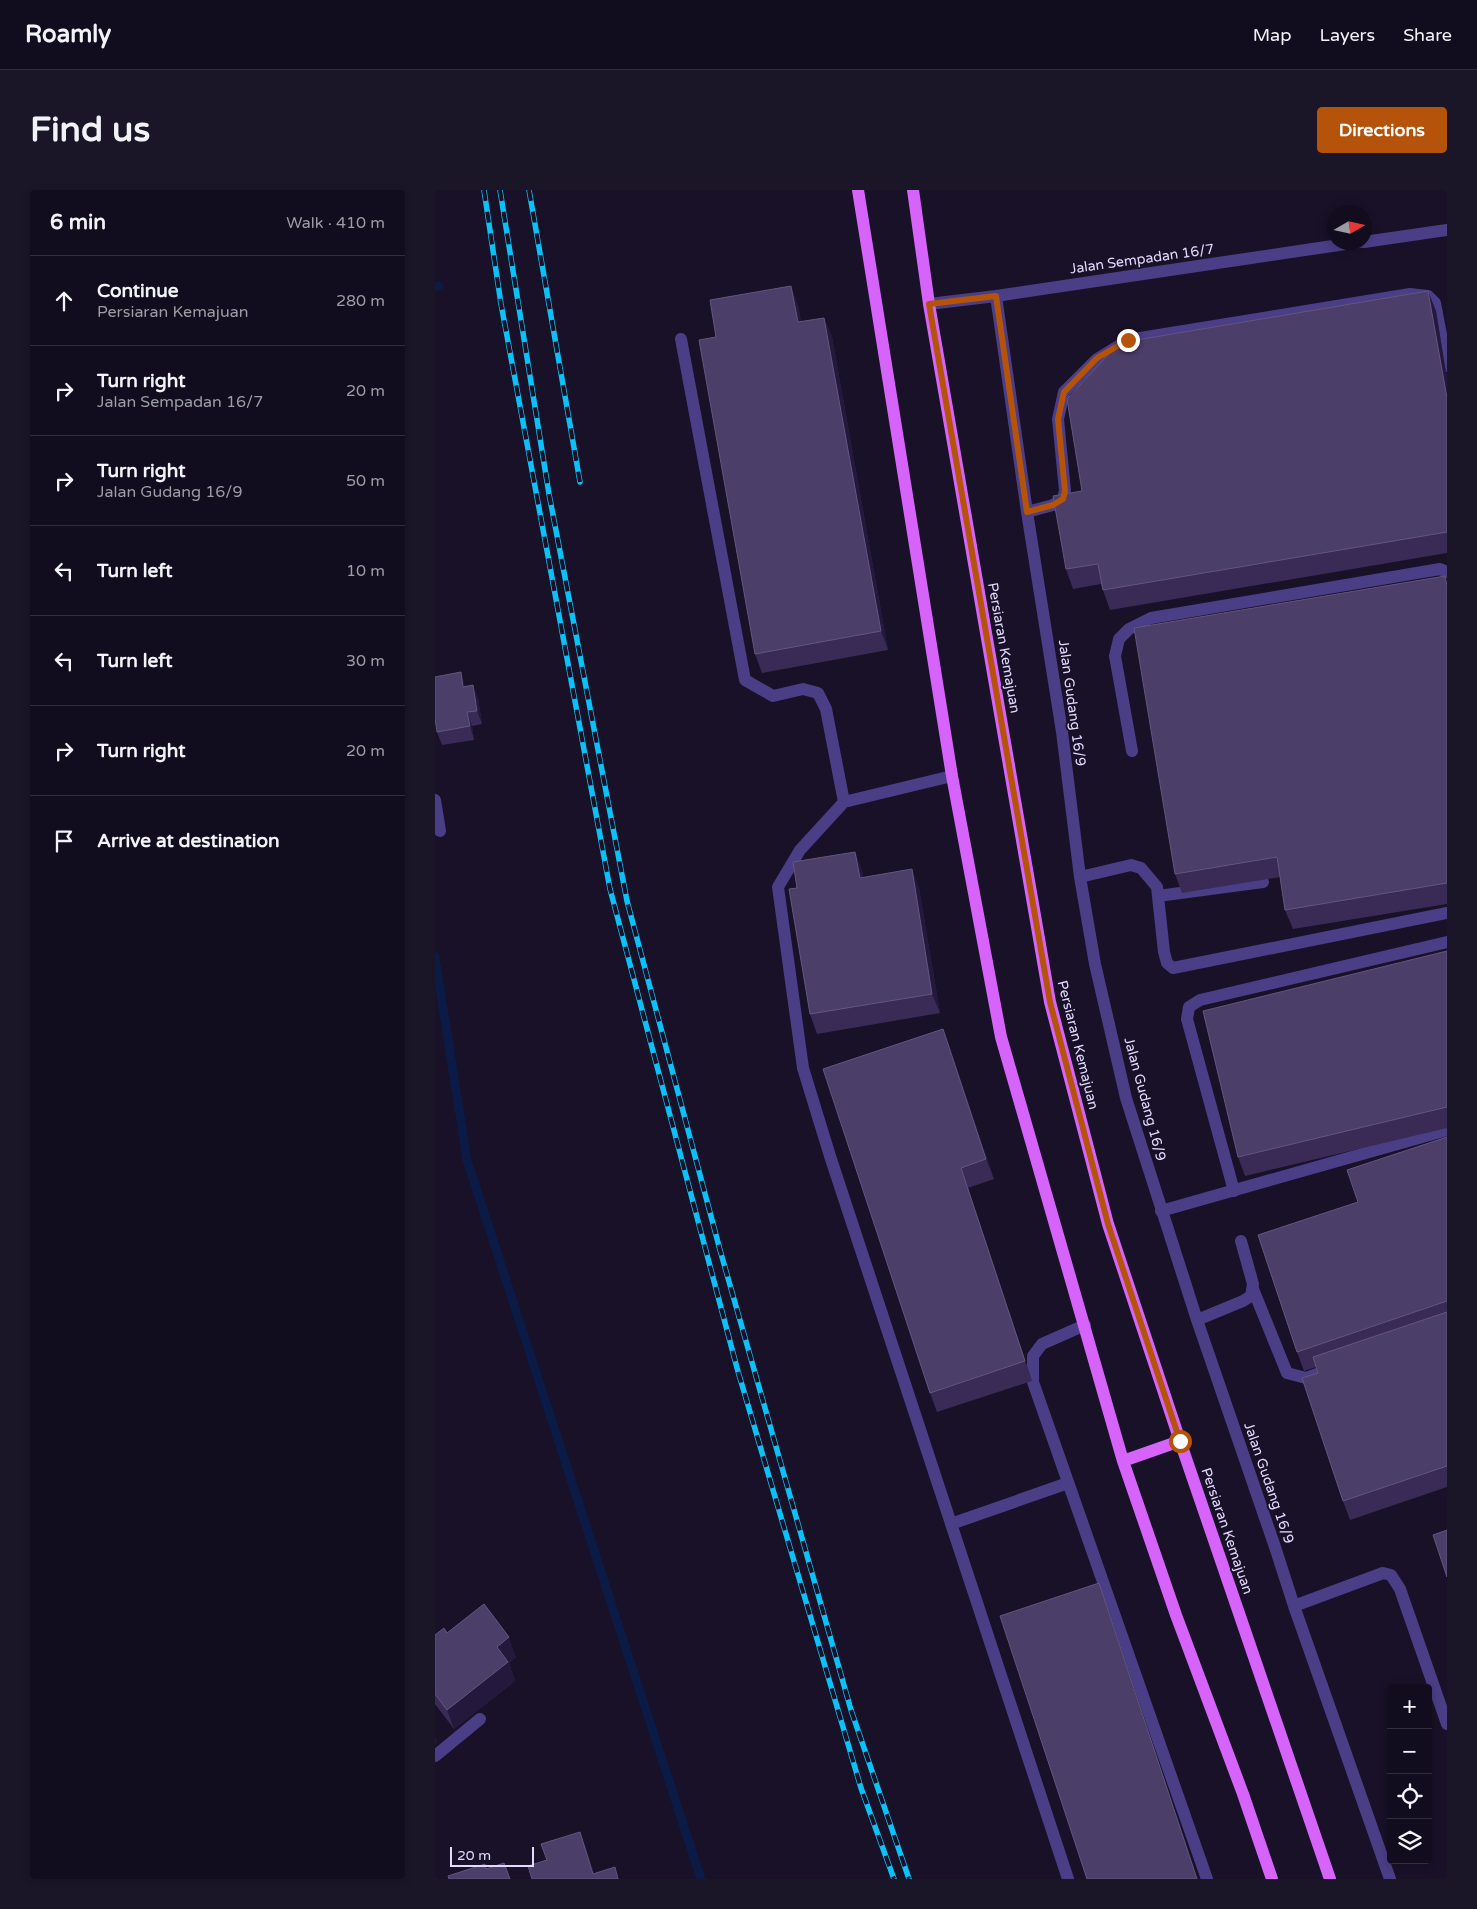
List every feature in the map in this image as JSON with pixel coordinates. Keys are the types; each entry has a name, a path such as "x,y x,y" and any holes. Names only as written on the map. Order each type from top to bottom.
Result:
{"main road":[{"path":"859,190 952,776 1001,1037 1123,1461 1272,1879"},
{"name":"Persiaran Kemajuan","path":"913,190 929,304 1050,1002 1108,1224 1180,1441 1331,1879"},
{"path":"1123,1461 1180,1441"}],"street":[{"path":"1372,241 1447,230"},
{"name":"Jalan Sempadan 16/7","path":"929,304 996,296 1327,247"},
{"path":"1027,512 1053,505 1063,499 1065,491 1058,419 1064,392 1097,358 1128,340 1410,294 1428,296 1435,303 1447,366"},
{"name":"Jalan Gudang 16/9","path":"996,296 1027,512 1062,732 1080,877 1095,964 1126,1098 1197,1320 1294,1606 1390,1879"},
{"path":"681,339 745,680 773,696 803,689 818,693 826,709 844,802"},
{"path":"1132,752 1115,656 1119,639 1129,629 1151,618 1440,569 1447,572"},
{"path":"952,776 844,802 800,850 778,887 803,1068 830,1156 1068,1879"},
{"path":"435,800 440,831"},
{"path":"1080,877 1131,865 1141,868 1157,887 1164,952 1167,962 1173,968 1447,913"},
{"path":"1158,896 1263,882"},
{"path":"1234,1191 1187,1019 1189,1007 1200,1000 1447,942"},
{"path":"1161,1210 1447,1130"},
{"path":"1197,1320 1251,1296 1253,1284 1241,1241"},
{"path":"1253,1289 1287,1373 1306,1378 1334,1368"},
{"path":"1085,1325 1042,1344 1033,1356 1033,1382 1207,1879"},
{"path":"951,1524 1068,1483"},
{"path":"1294,1606 1383,1573 1391,1575 1400,1589 1447,1724"},
{"path":"435,1756 480,1719"}],"building":[{"path":"791,286 798,322 824,318 881,631 755,654 699,340 716,337 710,300"},
{"path":"1428,291 1447,398 1447,532 1103,590 1098,564 1066,569 1053,496 1082,491 1067,399 1119,343"},
{"path":"1445,576 1447,586 1447,883 1285,910 1277,857 1175,874 1134,628"},
{"path":"461,672 463,687 473,685 477,711 467,712 470,726 437,732 435,677"},
{"path":"855,852 860,878 912,869 932,994 810,1014 789,889 797,888 793,862"},
{"path":"1447,951 1447,1107 1238,1157 1203,1011"},
{"path":"943,1029 986,1159 961,1168 1025,1361 930,1393 823,1069"},
{"path":"1447,1137 1447,1301 1297,1352 1258,1235 1358,1202 1347,1170"},
{"path":"1447,1312 1447,1466 1343,1501 1302,1378 1318,1373 1313,1357"},
{"path":"1447,1530 1447,1577 1433,1535"},
{"path":"1099,1583 1197,1879 1087,1879 1000,1616"},
{"path":"484,1604 509,1637 497,1647 508,1662 447,1710 435,1694 435,1635 444,1628 447,1633"},
{"path":"580,1832 593,1874 615,1867 618,1879 532,1879 528,1866 547,1860 541,1844"},
{"path":"504,1863 510,1879 449,1879 448,1876 485,1864 486,1869"}],"waterway":[{"path":"435,287 439,286"},
{"path":"435,957 467,1160 701,1879"}],"railway":[{"path":"484,190 501,304 610,889 737,1368 861,1788 894,1879"},
{"path":"500,190 549,494 627,901 720,1250 851,1710 909,1879"},
{"path":"529,190 580,482"}],"route":[{"path":"1128,340 1097,358 1064,392 1058,419 1065,491 1063,499 1053,505 1027,512 996,296 929,304 1050,1002 1108,1224 1180,1441"}]}
